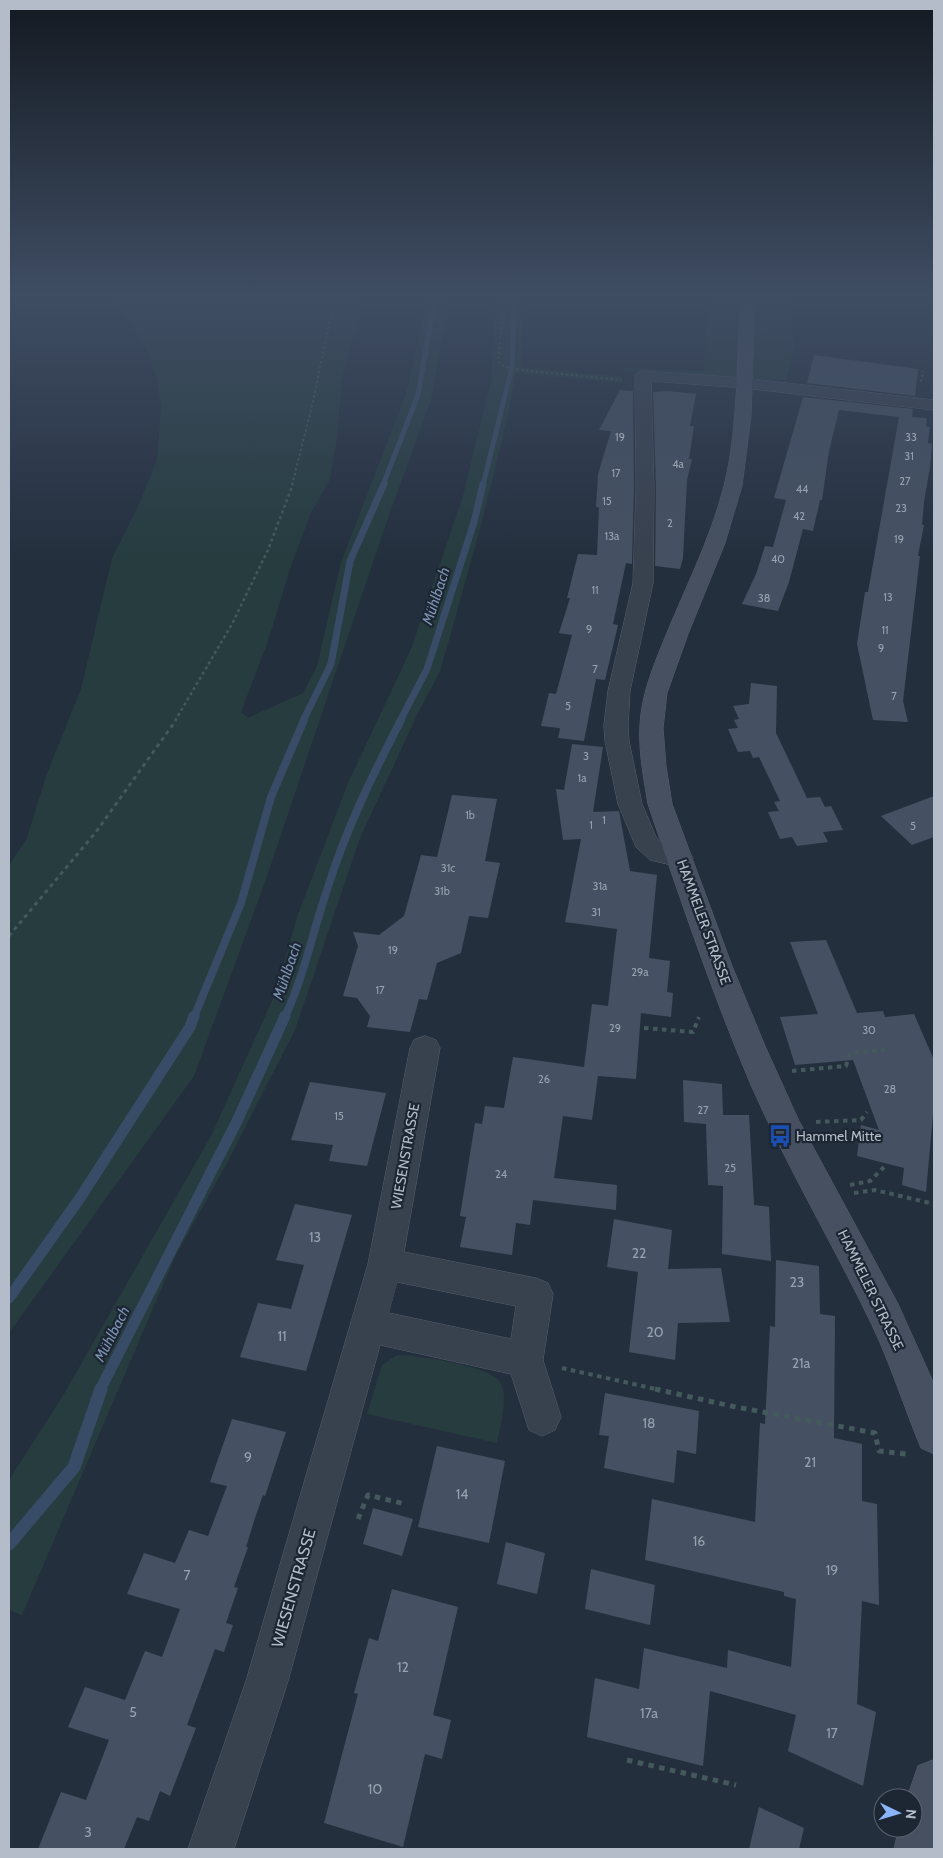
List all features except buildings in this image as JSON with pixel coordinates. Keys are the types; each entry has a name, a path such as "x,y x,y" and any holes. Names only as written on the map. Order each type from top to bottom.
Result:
{"main road":[{"name":"HAMMELER STRASSE","path":"744,384 737,463 726,509 666,664 654,702 651,740 656,783 660,804 749,1045 786,1126 879,1300 907,1364 934,1435"},
{"path":"917,1849 934,1782"}],"street":[{"path":"643,384 645,488 643,583 620,681 617,707 617,741 630,804 645,841 659,854 680,858"},
{"path":"750,384 934,405"},
{"name":"WIESENSTRASSE","path":"211,1849 267,1681 385,1264 425,1048"},
{"path":"385,1264 536,1294 525,1360 542,1417"},
{"path":"368,1326 525,1360"}],"path":[{"path":"9,936 96,832 176,720 232,624 268,550 294,478 317,384"},
{"path":"644,1028 693,1032 699,1017"},
{"path":"793,1070 846,1066 850,1053 885,1050"},
{"path":"826,1120 861,1120 867,1112"},
{"path":"852,1185 870,1181 884,1167"},
{"path":"824,1198 875,1190 934,1204"},
{"path":"525,1360 731,1406 875,1432 879,1448"},
{"path":"358,1519 368,1495 405,1504"},
{"path":"627,1760 736,1784"}],"green space":[{"path":"158,384 342,384 337,438 330,479 310,515 290,569 268,641 241,712 248,718 303,693 317,666 341,562 406,394 408,384 434,384 431,400 389,515 265,882 194,1076 9,1333 9,865 27,838 46,776 81,689 112,558 137,509 157,460 161,409"},
{"path":"490,384 513,384 508,416 480,529 440,672 418,713 360,838 295,1030 228,1161 175,1257 22,1615 9,1610 9,1480 64,1394 211,1136 276,992 297,917 348,783 411,649 463,496"},
{"path":"397,1355 420,1357 468,1366 493,1376 500,1382 503,1388 504,1403 497,1443 367,1414 382,1365"}],"waterway":[{"path":"383,485 418,395 420,384"},
{"name":"Mühlbach","path":"483,485 508,384"},
{"path":"303,721 331,664 350,561 384,484"},
{"name":"Mühlbach","path":"400,721 427,669 474,522 483,484"},
{"path":"194,1017 241,903 271,797 304,720"},
{"name":"Mühlbach","path":"285,1017 298,986 343,844 370,781 401,720"},
{"path":"9,1298 80,1198 190,1027 194,1016"},
{"name":"Mühlbach","path":"100,1390 238,1119 285,1016"},
{"name":"Mühlbach","path":"9,1544 74,1467 101,1389"}],"place":[{"name":"Hammel Mitte","path":"780,1136"}]}
